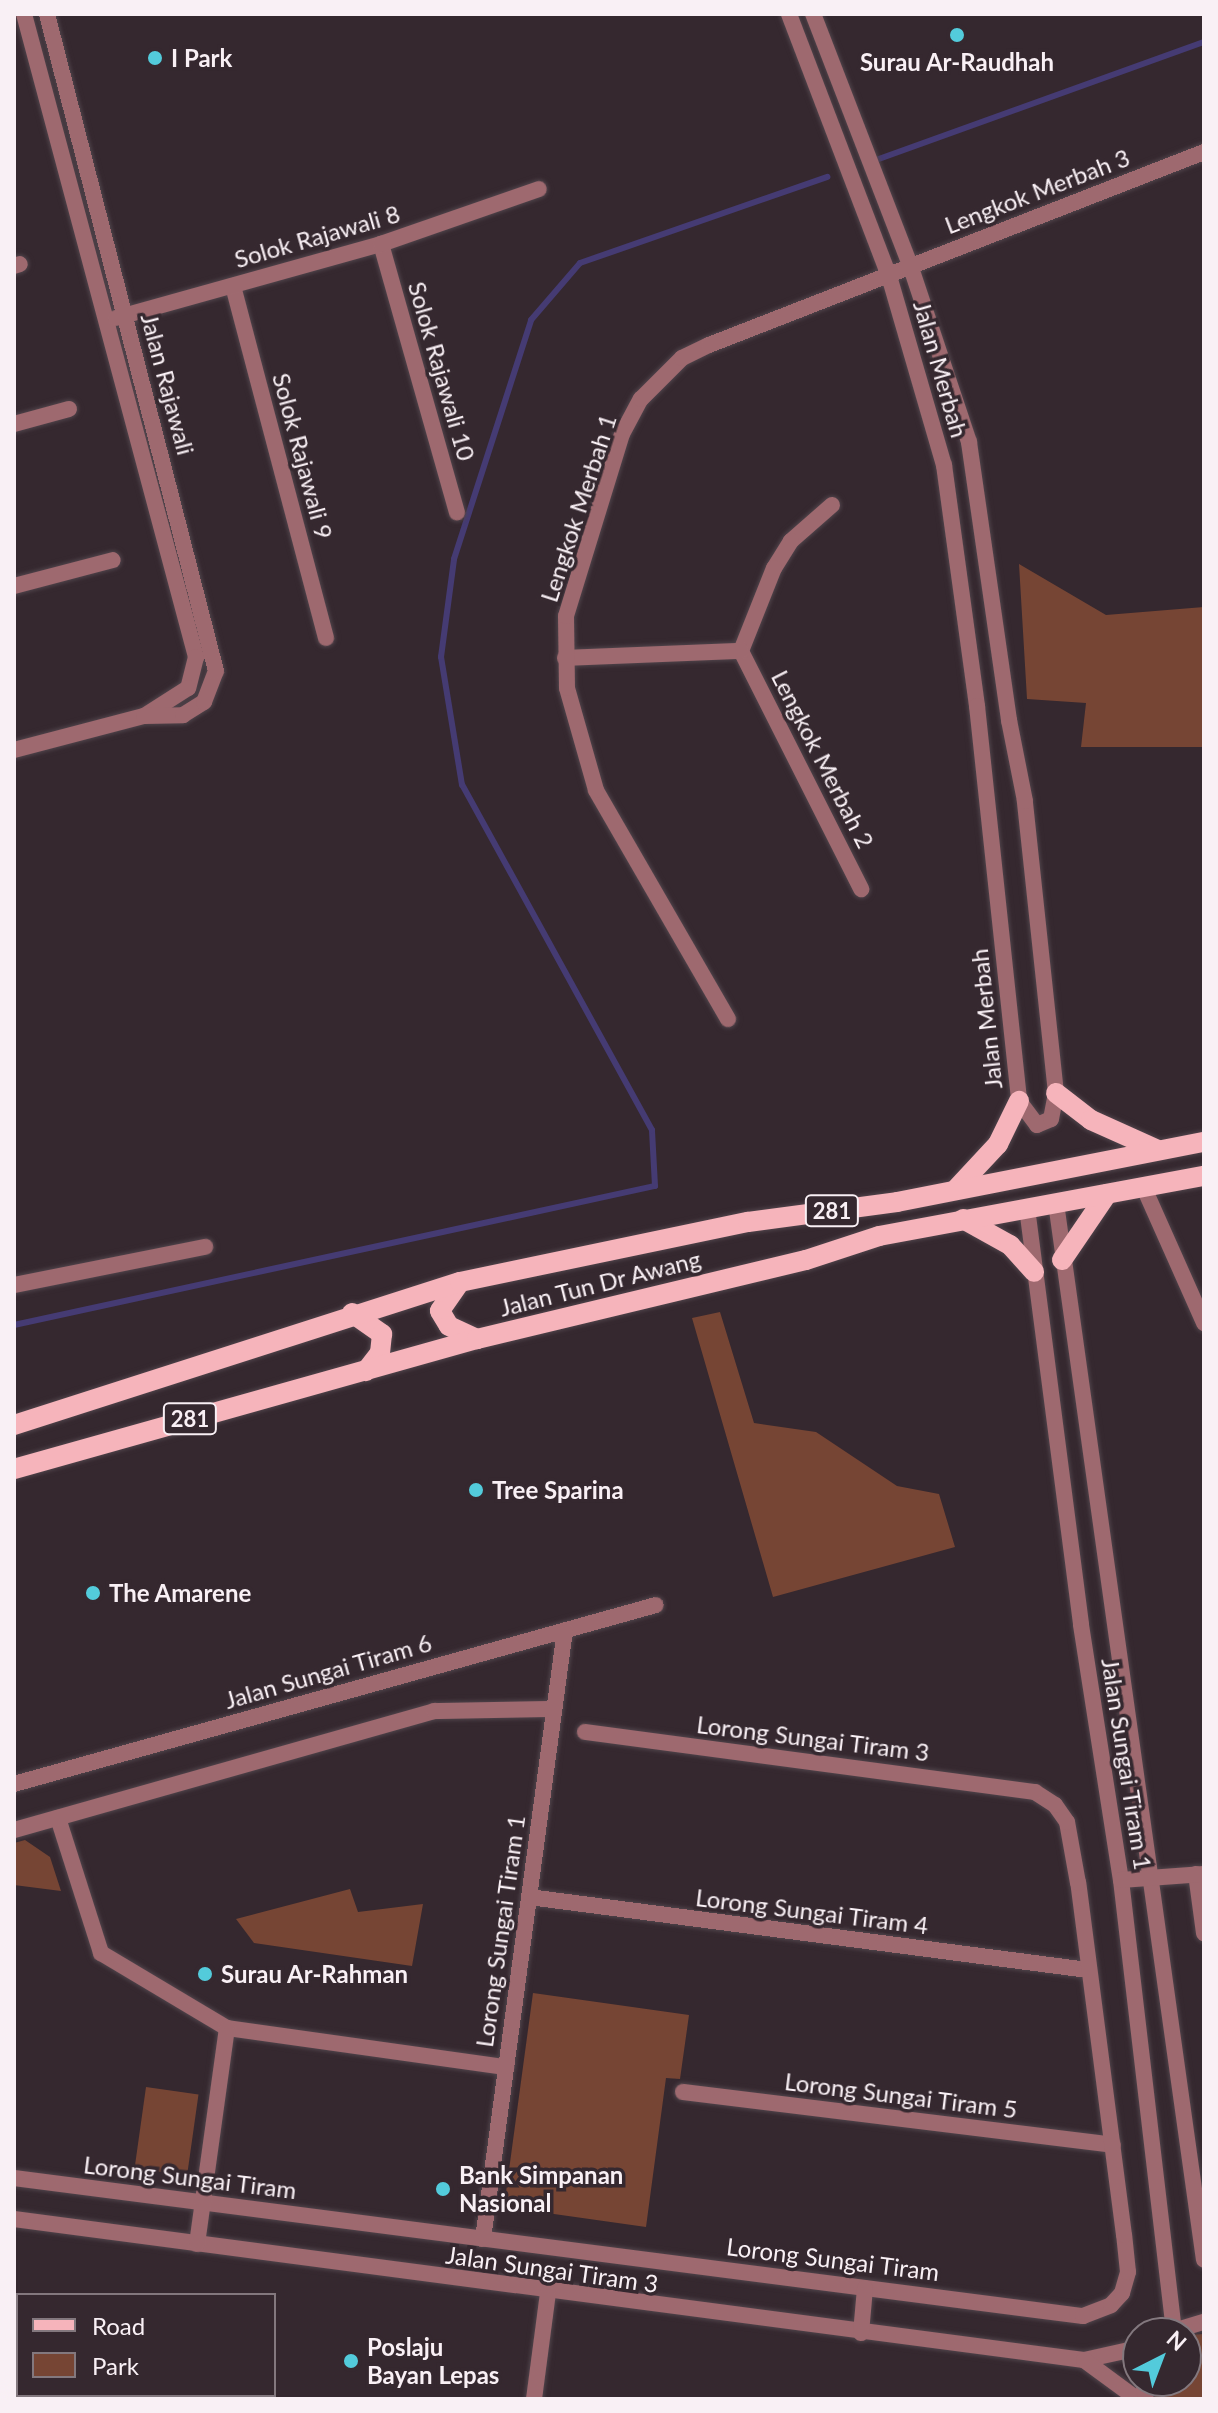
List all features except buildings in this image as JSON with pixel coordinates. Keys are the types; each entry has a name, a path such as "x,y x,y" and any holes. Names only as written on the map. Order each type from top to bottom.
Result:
{"main road":[{"path":"1056,1093 1091,1120 1158,1150"},
{"path":"957,1188 998,1144 1019,1101"},
{"name":"Jalan Tun Dr Awang","path":"14,1425 352,1313 460,1282 748,1222 897,1202 1204,1142"},
{"name":"Jalan Tun Dr Awang","path":"14,1469 477,1339 963,1219 1204,1176"},
{"path":"1062,1260 1107,1194"},
{"path":"963,1219 1010,1245 1034,1272"},
{"path":"460,1282 440,1311 449,1326 477,1339"},
{"path":"352,1313 382,1334 382,1349 366,1371"}],"street":[{"name":"Jalan Rajawali","path":"14,750 144,716 188,688 196,657 24,14"},
{"name":"Jalan Rajawali","path":"47,14 216,671 214,685 193,711 165,719 144,716"},
{"name":"Jalan Merbah","path":"789,14 889,276 949,489 1019,1101 1029,1120 1046,1123 1056,1108 1056,1093 1025,801 1009,720 969,442 910,265 813,14"},
{"name":"Lengkok Merbah 3","path":"889,276 910,265 1204,152"},
{"name":"Solok Rajawali 8","path":"105,321 381,244 539,189"},
{"name":"Solok Rajawali 10","path":"381,244 457,512"},
{"name":"Lengkok Merbah 1","path":"728,1019 596,790 567,688 566,616 622,434 660,375 709,345 889,276"},
{"name":"Solok Rajawali 9","path":"233,286 326,638"},
{"path":"14,424 69,409"},
{"path":"565,658 741,651 791,541 832,505"},
{"path":"14,586 113,560"},
{"name":"Lengkok Merbah 2","path":"741,651 861,889"},
{"path":"1144,1188 1204,1323"},
{"name":"Jalan Sungai Tiram 1","path":"1056,1203 1204,2260"},
{"name":"Jalan Sungai Tiram 1","path":"1027,1208 1121,1880 1168,2317"},
{"path":"14,1285 205,1247"},
{"name":"Jalan Sungai Tiram 6","path":"14,1784 656,1605"},
{"name":"Lorong Sungai Tiram 1","path":"483,2239 565,1630"},
{"path":"14,1830 434,1711 554,1709"},
{"name":"Lorong Sungai Tiram 3","path":"585,1732 1035,1792"},
{"name":"Lorong Sungai Tiram","path":"14,2178 1083,2316 1098,2313 1122,2293 1128,2272 1113,2145 1067,1822 1055,1805 1035,1792"},
{"path":"58,1818 101,1953 227,2028 506,2067"},
{"path":"1121,1880 1150,1875 1200,1874 1204,1933"},
{"name":"Lorong Sungai Tiram 4","path":"529,1897 1088,1970"},
{"path":"197,2244 227,2028"},
{"name":"Lorong Sungai Tiram 5","path":"683,2092 1113,2145"},
{"name":"Jalan Sungai Tiram 3","path":"14,2219 548,2293 1084,2360 1122,2352"},
{"path":"861,2333 865,2288"},
{"path":"534,2399 548,2293"},
{"name":"Jalan Sungai Tiram 3","path":"1084,2360 1137,2399"}],"green space":[{"path":"1019,564 1106,615 1204,607 1204,747 1081,747 1086,703 1027,699"},
{"path":"720,1312 754,1423 816,1432 897,1486 939,1494 955,1547 773,1597 692,1318"},
{"path":"25,1840 50,1857 61,1891 14,1885 14,1843"},
{"path":"350,1889 358,1912 423,1904 412,1966 254,1943 236,1919"},
{"path":"533,1993 689,2015 680,2079 666,2078 646,2227 504,2207"},
{"path":"146,2087 198,2094 187,2176 135,2168"},
{"path":"1202,2334 1204,2399 1155,2399 1202,2397"}],"waterway":[{"path":"876,160 1204,42"},
{"path":"14,1325 655,1186 652,1130 462,785 441,657 454,559 531,320 580,263 827,177"}],"place":[{"name":"Surau Ar-Raudhah","path":"957,35"},
{"name":"I Park","path":"155,58"},
{"name":"Tree Sparina","path":"476,1490"},
{"name":"The Amarene","path":"93,1593"},
{"name":"Surau Ar-Rahman","path":"205,1974"},
{"name":"Bank Simpanan Nasional","path":"443,2189"},
{"name":"Poslaju Bayan Lepas","path":"351,2361"}]}
